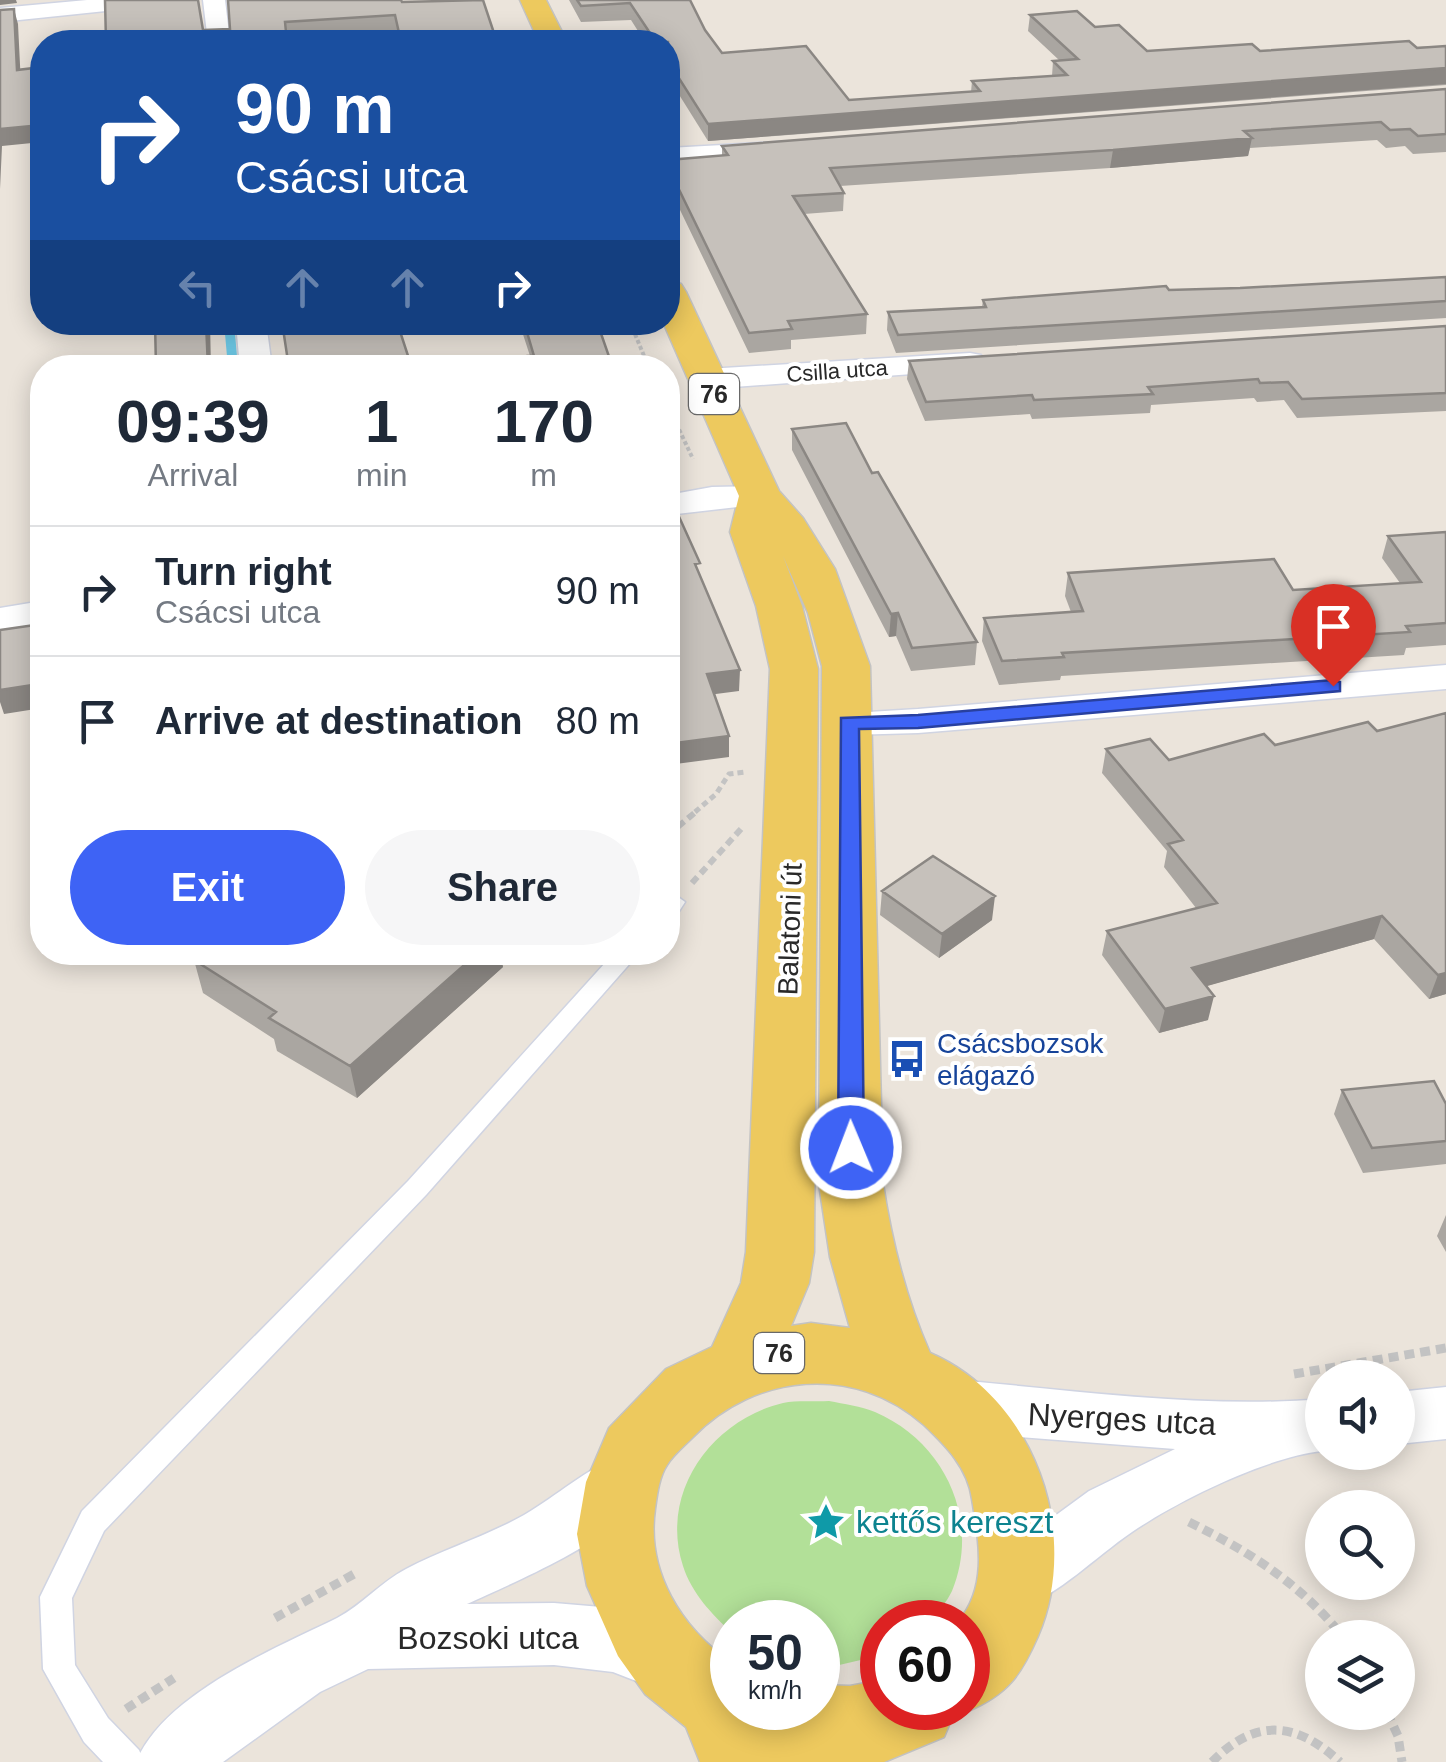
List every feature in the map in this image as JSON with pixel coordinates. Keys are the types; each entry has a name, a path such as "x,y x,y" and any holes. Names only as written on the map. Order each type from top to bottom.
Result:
{"main road":[{"path":"533,0 547,30"},
{"name":"Balatoni út","path":"680,319 760,496 788,527 813,568 832,613 846,666 851,1184 860,1258 874,1309 929,1388"},
{"name":"Balatoni út","path":"740,1363 775,1283 780,1252 794,782 794,669 780,606 752,532 760,496"},
{"name":"76","path":"710,1697 632,1610 615,1555 622,1483 633,1454 660,1415 696,1384 740,1363 780,1353 862,1357 929,1388 996,1456 1018,1515 1018,1580 998,1634 990,1642"}],"street":[{"path":"0,14 35,6 154,0"},
{"path":"214,0 218,30"},
{"path":"680,155 800,148"},
{"name":"Csilla utca","path":"707,379 1009,360"},
{"path":"680,503 712,497 760,496"},
{"path":"0,618 30,614"},
{"path":"849,722 918,722 1446,677"},
{"name":"Nyerges utca","path":"929,1388 1011,1413 1300,1409"},
{"name":"Nyerges utca","path":"1018,1580 1111,1511 1300,1409"},
{"path":"1415,1416 1446,1413"},
{"name":"Bozsoki utca","path":"170,1762 224,1718 296,1670 364,1638 425,1592 545,1536 622,1483"},
{"name":"Bozsoki utca","path":"364,1638 554,1634 613,1640 710,1701"}],"lane":[{"path":"127,1762 96,1730 59,1668 56,1596 93,1521 417,1188 617,965"}],"path":[{"path":"680,824 716,794 728,774"},
{"path":"680,896 752,816"},
{"path":"1300,1409 1446,1348"},
{"path":"1179,1517 1261,1557 1330,1620"},
{"path":"262,1626 360,1571"},
{"path":"96,1730 179,1675"},
{"path":"1212,1762 1239,1738 1267,1727 1309,1738 1340,1762"},
{"path":"1396,1730 1402,1762"}],"green space":[{"path":"829,1401 875,1412 900,1425 938,1463 959,1511 960,1564 947,1600 860,1600 860,1660 840,1665 840,1600 710,1600 710,1611 683,1566 677,1538 679,1512 685,1486 697,1463 734,1425 788,1402"}],"building":[{"path":"105,0 198,0 203,30 106,30"},
{"path":"228,0 483,0 493,30 398,30 395,15 285,22 286,30 203,30 230,29"},
{"path":"577,0 690,0 722,53 806,46 849,100 980,91 972,81 1067,75 1053,61 1078,59 1030,15 1077,11 1095,27 1119,25 1147,51 1252,44 1260,51 1409,41 1417,48 1446,46 1446,68 708,124 680,80 680,30 648,30 630,3 581,6"},
{"path":"14,9 17,70 30,68 30,126 0,129 0,10"},
{"path":"1446,89 1446,134 1418,136 1410,129 1390,130 1381,122 1244,131 1252,138 1113,150 830,168 844,193 793,196 867,314 788,321 792,329 749,333 680,192 680,159 728,155 722,146"},
{"path":"1446,277 1446,301 898,335 888,312 986,307 983,300 1166,286 1169,290 1240,288"},
{"path":"1446,326 1446,393 1302,399 1288,382 1260,383 1258,379 1148,387 1153,394 1034,400 1032,395 926,402 909,361"},
{"path":"155,335 207,335 207,355 156,355"},
{"path":"284,335 401,335 408,355 287,355"},
{"path":"528,335 602,335 608,355 534,355"},
{"path":"846,423 872,473 878,472 977,642 912,648 898,613 891,614 792,429"},
{"path":"680,519 740,670 707,674 729,736 680,742"},
{"path":"1446,532 1446,623 1406,626 1410,632 1062,653 1064,657 1002,661 984,618 1083,611 1068,573 1274,559 1293,590 1421,582 1388,536"},
{"path":"30,626 30,685 0,690 0,630"},
{"path":"1446,713 1446,973 1438,975 1382,916 1192,968 1214,996 1165,1009 1107,931 1217,903 1168,844 1183,840 1106,749 1150,739 1169,760 1264,734 1275,745 1368,722 1377,731"},
{"path":"933,856 995,896 942,934 882,891"},
{"path":"202,965 464,965 350,1066 269,1018 276,1012"},
{"path":"1434,1081 1446,1104 1446,1141 1372,1148 1342,1090"}],"waterway":[{"path":"230,335 232,355"}],"place":[{"name":"Csácsbozsok elágazó","path":"907,1059"},
{"name":"kettős kereszt","path":"826,1522"}],"route":[{"path":"851,1148 849,722 918,722 1333,686"}]}
